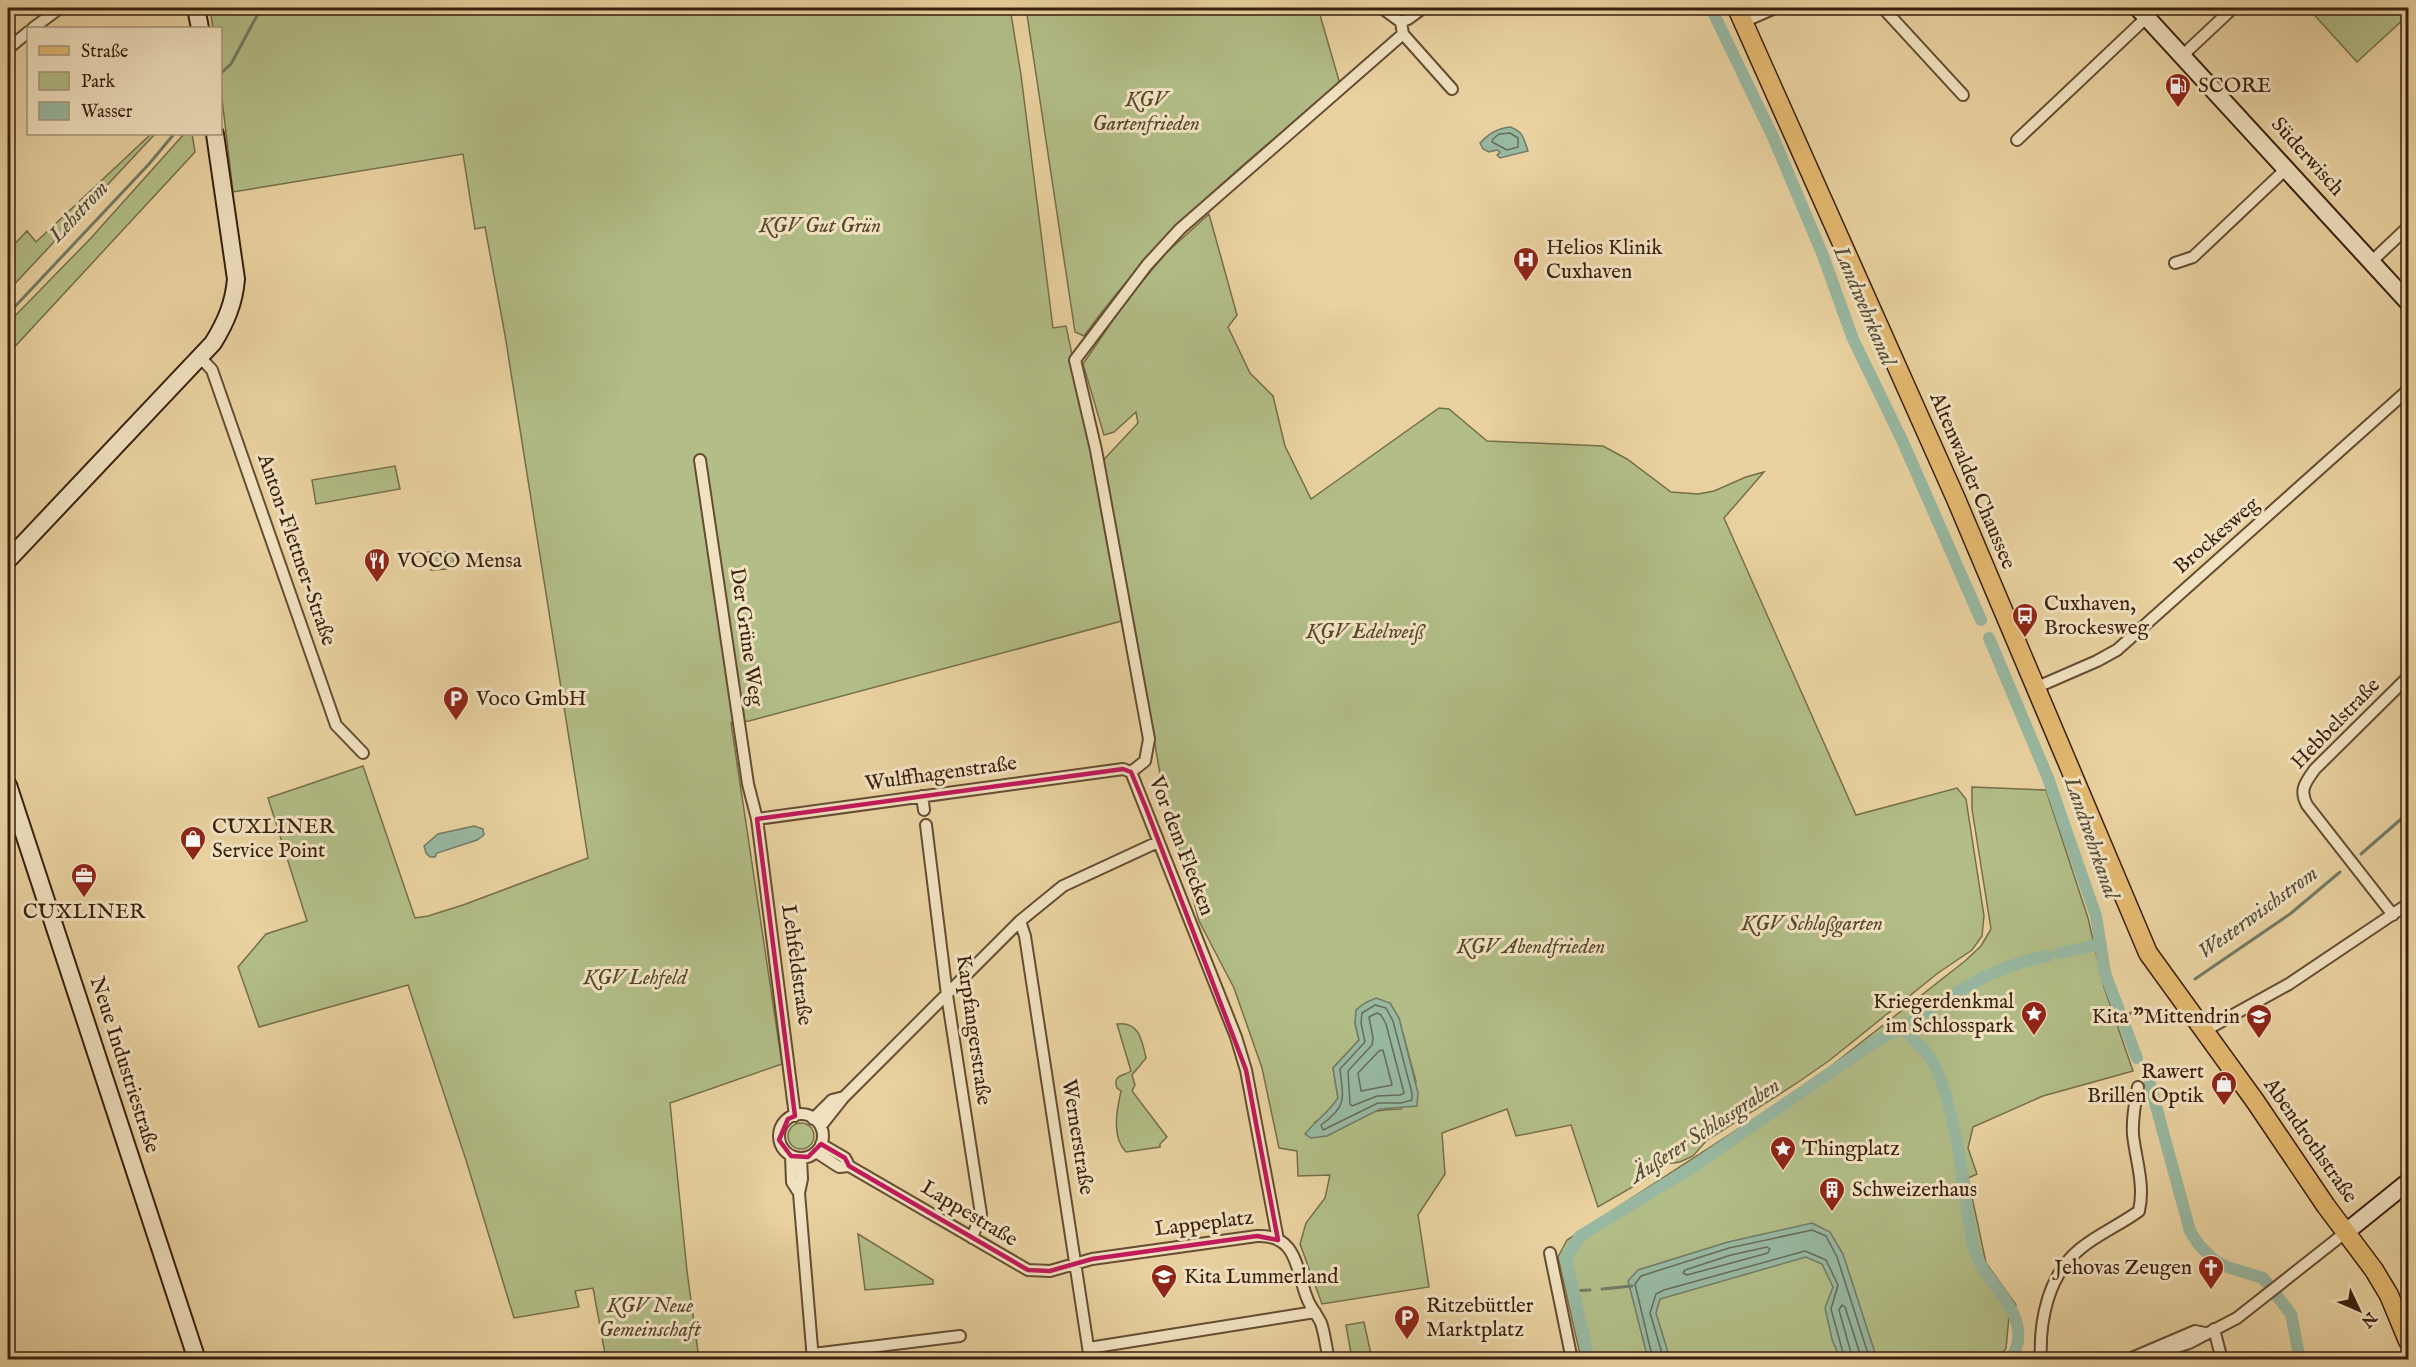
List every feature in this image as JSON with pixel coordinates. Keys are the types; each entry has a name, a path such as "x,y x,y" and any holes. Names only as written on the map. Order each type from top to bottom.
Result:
{"main road":[{"name":"Altenwalder Chaussee","path":"1740,15 1956,499 2140,937 2163,974"},
{"name":"Abendrothstraße","path":"2163,974 2381,1280 2409,1341"}],"street":[{"path":"34,27 60,8"},
{"path":"196,8 200,27"},
{"path":"1382,8 1401,22 1403,34 1452,89"},
{"path":"1401,22 1423,8"},
{"path":"1740,15 1775,8"},
{"path":"1883,8 1963,94"},
{"path":"2183,54 2233,8"},
{"name":"Süderwisch","path":"2017,140 2143,12 2409,302"},
{"path":"8,49 27,33"},
{"name":"Vor dem Flecken","path":"1278,1240 1246,1070 1236,1037 1131,772 1145,761 1149,740 1096,450 1075,360 1147,265 1180,229 1403,34"},
{"path":"8,560 199,356 224,310 230,293 231,276 225,228 227,213 215,135"},
{"path":"2175,263 2193,256 2286,169"},
{"path":"2371,262 2409,227"},
{"name":"Anton-Flettner-Straße","path":"199,356 212,370 336,725 363,753"},
{"name":"Brockesweg","path":"2036,688 2116,650 2409,390"},
{"name":"Der Grüne Weg","path":"700,460 748,784 757,819"},
{"name":"Hebbelstraße","path":"2393,915 2307,805 2302,795 2303,787 2314,770 2409,677"},
{"name":"Wulffhagenstraße","path":"757,819 1123,769 1131,772"},
{"name":"Neue Industriestraße","path":"8,785 197,1359"},
{"path":"922,796 924,810"},
{"name":"Lehfeldstraße","path":"757,819 795,1116"},
{"name":"Karpfangerstraße","path":"926,825 947,995 981,1215 972,1238"},
{"path":"817,1123 1020,921 1046,898 1071,882 1158,842"},
{"path":"2204,1031 2289,984 2409,904"},
{"name":"Wernerstraße","path":"1020,921 1025,936 1089,1354"},
{"path":"2041,1359 2042,1319 2053,1286 2071,1258 2094,1238 2139,1211 2141,1179 2133,1134 2133,1110 2138,1087"},
{"path":"796,1157 782,1147 780,1132 788,1119 801,1115 817,1123"},
{"path":"796,1157 819,1148 817,1123"},
{"name":"Lappestraße","path":"819,1148 845,1158 849,1166 1028,1270 1050,1271 1076,1263"},
{"path":"796,1157 792,1182 799,1193 813,1357 960,1336"},
{"path":"2127,1359 2195,1332 2209,1331 2246,1313 2409,1182"},
{"name":"Lappeplatz","path":"1076,1263 1257,1236 1278,1240 1290,1250 1297,1260 1307,1299 1321,1324 1329,1359"},
{"path":"1550,1253 1572,1359"},
{"path":"1089,1354 1315,1312"},
{"path":"2209,1331 2222,1359"}],"highlighted area":[{"path":"1123,769 1131,772 1146,808 1246,1070 1278,1240 1257,1236 1092,1259 1050,1271 1028,1270 849,1166 845,1158 821,1144 808,1157 791,1156 779,1140 788,1119 795,1116 757,819"}],"green space":[{"path":"210,8 1010,8 1021,75 1053,328 1066,326 1096,468 1138,423 1136,412 1114,432 1104,435 1083,364 1126,301 1166,253 1209,214 1237,315 1228,327 1250,373 1273,396 1285,446 1311,499 1439,408 1449,409 1487,441 1603,446 1627,459 1671,492 1698,494 1714,491 1764,472 1724,518 1856,815 1957,788 1966,799 1984,916 1982,936 1972,950 1938,973 1830,1060 1707,1140 1693,1156 1680,1162 1665,1164 1648,1178 1598,1207 1571,1125 1516,1136 1507,1109 1442,1133 1445,1174 1418,1215 1429,1287 1322,1304 1300,1244 1306,1223 1325,1198 1330,1175 1298,1176 1297,1151 1279,1148 1262,1068 1234,988 1199,921 1162,785 1133,618 749,721 731,723 782,1064 670,1103 687,1271 699,1359 606,1359 593,1288 575,1291 579,1307 514,1318 466,1160 408,985 259,1027 238,967 266,934 307,921 268,798 363,766 415,918 463,905 588,858 505,335 485,227 475,229 463,154 233,192 222,98 222,27 213,27","holes":["1390,1003 1399,1019 1416,1082 1401,1109 1369,1112 1314,1123 1328,1114 1338,1098 1333,1068 1359,1040 1355,1023"]},
{"name":"KGV Gartenfrieden","path":"1026,8 1318,8 1340,84 1203,201 1141,265 1084,336 1075,332"},
{"path":"2308,8 2397,8 2406,17 2357,62"},
{"path":"150,135 154,135 8,291 8,251 27,231 36,242"},
{"path":"183,135 192,135 195,152 8,354 8,323 91,238"},
{"path":"395,466 400,489 316,504 312,480"},
{"path":"428,552 453,552 454,564 448,569 431,570"},
{"path":"1972,787 2046,790 2088,918 2104,987 2133,1071 2043,1096 1973,1127 1968,1148 1977,1174 1968,1178 1986,1263 2016,1305 2009,1316 2006,1349 1995,1359 1581,1359 1558,1257 1567,1240 1786,1098 1831,1066 1981,946 1991,929 1972,809"},
{"path":"1117,1024 1124,1024 1135,1029 1141,1039 1146,1058 1132,1075 1135,1085 1132,1091 1167,1137 1160,1147 1126,1152 1118,1139 1116,1123 1121,1091 1117,1088 1116,1080 1131,1071"},
{"path":"801,1123 810,1127 814,1136 810,1145 801,1149 792,1145 788,1136 792,1127"},
{"path":"858,1234 933,1280 933,1284 865,1290"},
{"path":"1364,1322 1372,1359 1352,1359 1346,1325"}],"water":[{"path":"1510,127 1520,133 1528,151 1500,158 1497,155 1500,152 1497,150 1489,152 1483,149 1480,143 1487,137 1497,130"},
{"path":"474,826 483,829 484,835 477,840 437,853 435,857 430,857 426,853 424,846 438,834"},
{"path":"1376,998 1390,1003 1399,1018 1418,1093 1417,1106 1380,1109 1327,1136 1311,1138 1305,1134 1338,1098 1333,1068 1359,1040 1355,1023 1356,1010"},
{"path":"1812,1223 1830,1232 1843,1254 1877,1359 1840,1359 1832,1339 1825,1308 1833,1287 1822,1264 1806,1257 1660,1299 1656,1313 1670,1359 1648,1359 1628,1281 1638,1270 1728,1242"}],"waterway":[{"name":"Lehstrom","path":"222,72 231,64 261,8"},
{"name":"Landwehrkanal","path":"1711,8 1773,137 1822,253 1853,339 1902,440 1981,620"},
{"name":"Lehstrom","path":"8,314 149,164 173,135"},
{"name":"Landwehrkanal","path":"1989,638 2048,778 2096,916 2105,973 2137,1058"},
{"name":"Westerwischstrom","path":"2361,854 2408,813"},
{"name":"Westerwischstrom","path":"2195,979 2290,914 2340,872"},
{"name":"Äußerer Schlossgraben","path":"2060,953 2101,944"},
{"name":"Äußerer Schlossgraben","path":"2010,1360 2016,1347 2017,1323 2006,1301 1979,1262 1973,1245 1951,1113 1941,1080 1928,1055 1902,1028 1954,994 1989,975 2007,967 2048,956"},
{"name":"Westerwischstrom","path":"2122,1018 2131,1013"},
{"name":"Äußerer Schlossgraben","path":"1589,1360 1566,1258 1580,1236 1691,1168 1875,1042 1902,1028"},
{"name":"Landwehrkanal","path":"2150,1084 2190,1231 2199,1245 2214,1260 2227,1267 2263,1278 2291,1314 2300,1360"},
{"name":"Äußerer Schlossgraben","path":"1602,1289 1632,1286"},
{"name":"Äußerer Schlossgraben","path":"1573,1291 1590,1290"}],"place":[{"name":"SCORE","path":"2178,109"},
{"name":"Helios Klinik Cuxhaven","path":"1526,283"},
{"name":"VOCO Mensa","path":"377,584"},
{"name":"Cuxhaven, Brockesweg","path":"2025,639"},
{"name":"Voco GmbH","path":"456,722"},
{"name":"CUXLINER Service Point","path":"193,862"},
{"name":"CUXLINER","path":"84,899"},
{"name":"Kriegerdenkmal im Schlosspark","path":"2034,1037"},
{"name":"Kita \"Mittendrin","path":"2259,1040"},
{"name":"Rawert Brillen Optik","path":"2224,1107"},
{"name":"Thingplatz","path":"1783,1172"},
{"name":"Schweizerhaus","path":"1832,1213"},
{"name":"Jehovas Zeugen","path":"2211,1291"},
{"name":"Kita Lummerland","path":"1164,1300"},
{"name":"Ritzebüttler Marktplatz","path":"1407,1341"}],"park label":[{"name":"KGV Gut Grün","path":"820,226"},
{"name":"KGV Edelweiß","path":"1365,632"},
{"name":"KGV Schloßgarten","path":"1812,924"},
{"name":"KGV Abendfrieden","path":"1531,947"},
{"name":"KGV Lehfeld","path":"635,978"},
{"name":"KGV Neue Gemeinschaft","path":"650,1318"}]}
